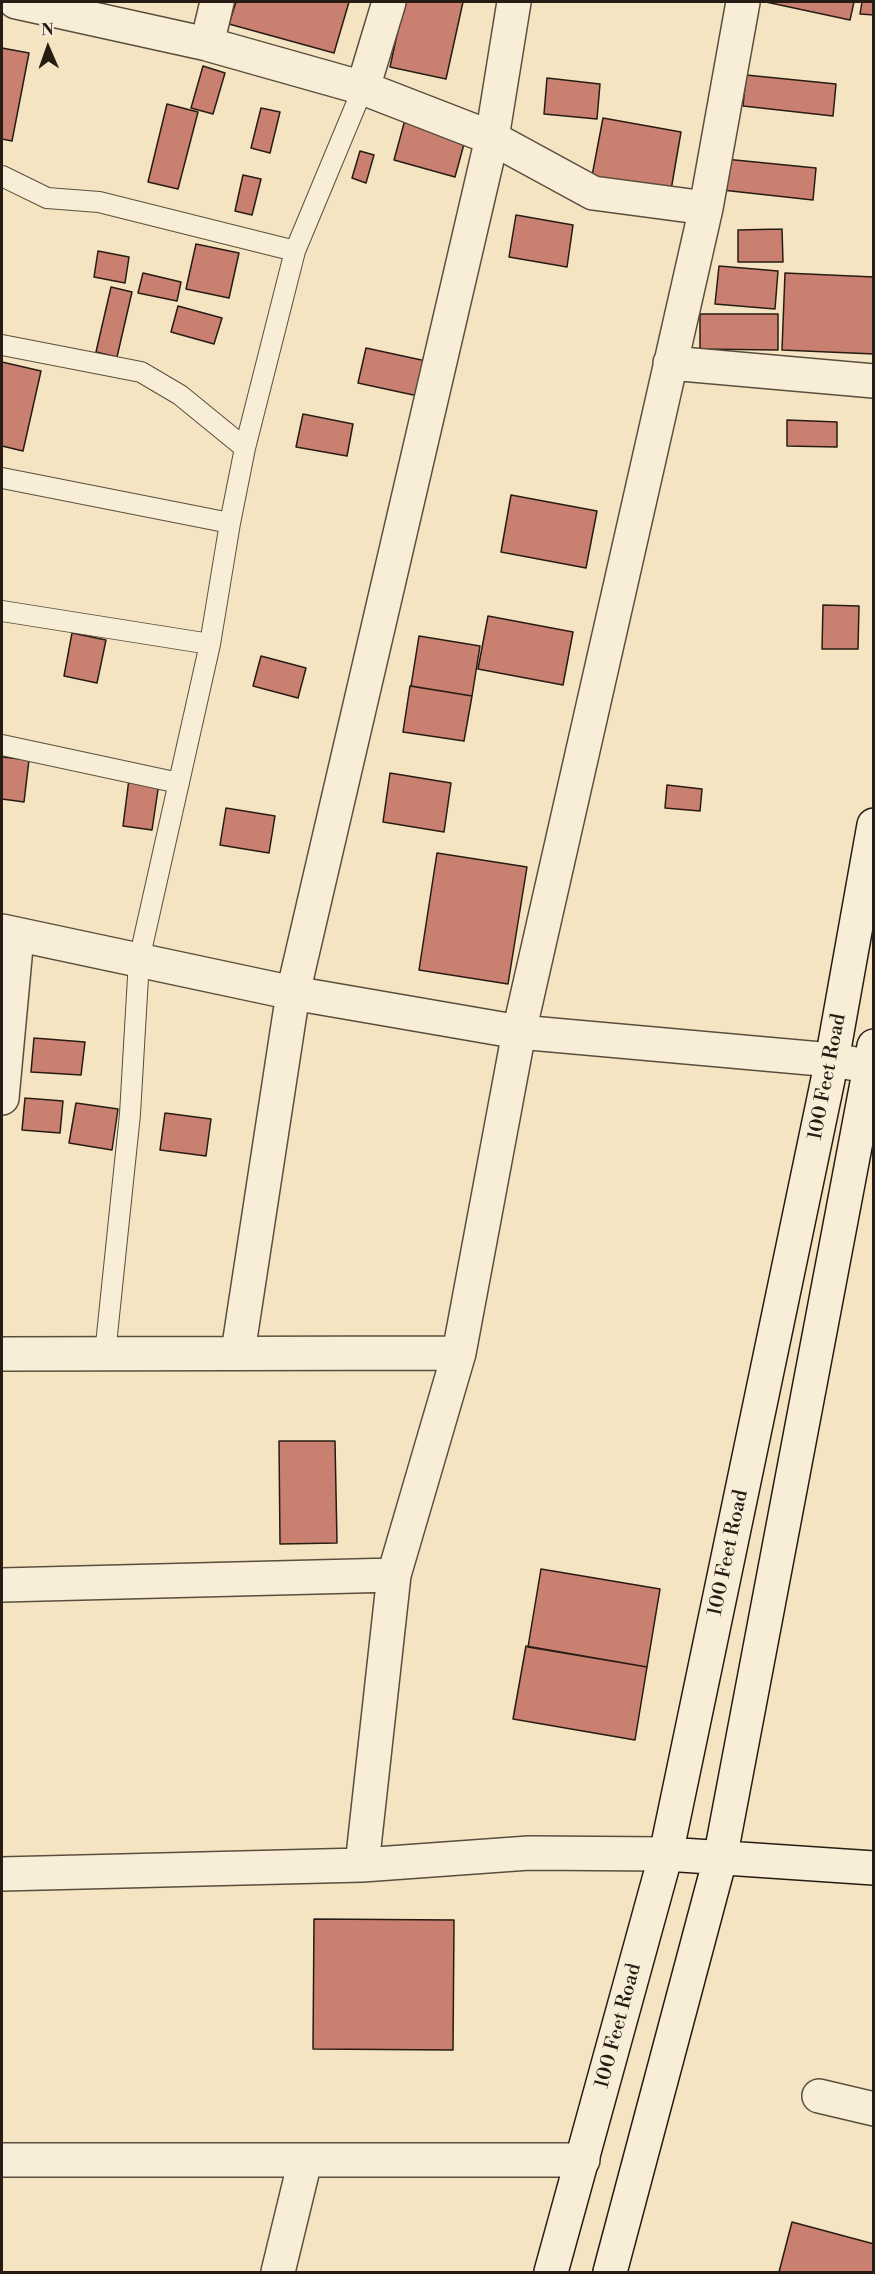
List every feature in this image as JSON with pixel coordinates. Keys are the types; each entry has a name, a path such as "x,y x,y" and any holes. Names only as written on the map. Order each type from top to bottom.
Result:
{"street":[{"path":"16,2 52,5 207,44 363,88 492,138 593,193 706,208"},
{"path":"207,44 217,2"},
{"path":"363,88 389,2"},
{"path":"238,1352 293,993 492,138 514,2"},
{"path":"362,1865 394,1575 459,1353 519,1032 706,208 743,2"},
{"path":"670,363 873,381"},
{"name":"100 Feet Road","path":"551,2272 666,1854 832,1060 873,825"},
{"path":"2,1098 9,933 293,993 519,1032 832,1060 872,1060"},
{"name":"100 Feet Road","path":"610,2272 720,1858 872,1060"},
{"path":"2,1354 459,1353"},
{"path":"2,1585 394,1575"},
{"path":"2,1874 362,1865 529,1853 666,1854 873,1868"},
{"path":"819,2096 873,2109"},
{"path":"2,2160 583,2160"},
{"path":"278,2272 305,2161"}],"lane":[{"path":"105,1354 130,1114 138,960 210,644 245,448 295,251 363,88"},
{"path":"2,176 47,198 99,202 295,251"},
{"path":"2,345 141,372 180,395 245,448"},
{"path":"2,478 230,523"},
{"path":"2,611 210,644"},
{"path":"2,745 179,783"}],"building":[{"path":"236,2 349,2 334,53 229,24"},
{"path":"404,2 463,2 446,79 390,67"},
{"path":"766,2 854,2 850,20"},
{"path":"862,2 874,2 874,15 860,14"},
{"path":"2,48 29,53 12,141 2,139"},
{"path":"203,66 225,73 213,114 191,108"},
{"path":"746,75 836,84 833,116 743,106"},
{"path":"547,78 600,84 597,119 544,114"},
{"path":"167,104 198,112 178,189 148,182"},
{"path":"261,108 280,112 270,153 251,148"},
{"path":"406,116 467,133 455,177 394,160"},
{"path":"603,118 681,132 671,190 592,176"},
{"path":"360,151 374,155 366,183 352,178"},
{"path":"725,159 816,168 813,200 722,190"},
{"path":"243,175 261,179 252,215 235,211"},
{"path":"516,215 573,225 567,267 509,257"},
{"path":"782,229 783,262 738,262 738,230"},
{"path":"196,244 239,253 229,298 186,289"},
{"path":"98,251 129,257 125,283 94,277"},
{"path":"719,266 778,271 775,309 715,304"},
{"path":"143,273 181,282 177,301 138,293"},
{"path":"785,273 874,277 874,354 782,350"},
{"path":"111,287 132,292 117,357 96,352"},
{"path":"178,306 222,318 214,344 171,332"},
{"path":"700,314 778,314 778,350 700,349"},
{"path":"366,348 426,361 418,396 358,383"},
{"path":"2,362 41,371 23,451 2,446"},
{"path":"303,414 353,424 347,456 296,447"},
{"path":"787,420 837,422 837,447 787,446"},
{"path":"511,495 597,511 586,568 501,552"},
{"path":"823,605 859,606 858,649 822,649"},
{"path":"488,616 573,632 563,685 478,669"},
{"path":"72,633 106,640 97,683 64,676"},
{"path":"419,636 480,646 472,696 411,686"},
{"path":"261,656 306,668 298,698 253,686"},
{"path":"410,686 472,696 464,741 403,732"},
{"path":"2,757 29,760 24,802 2,799"},
{"path":"390,773 451,783 444,832 383,822"},
{"path":"129,779 159,783 152,830 123,826"},
{"path":"667,785 702,789 700,811 665,808"},
{"path":"226,808 275,816 269,853 220,845"},
{"path":"437,853 527,867 508,984 419,970"},
{"path":"34,1038 85,1042 81,1075 31,1072"},
{"path":"25,1098 63,1101 60,1133 22,1130"},
{"path":"76,1103 118,1109 112,1150 69,1143"},
{"path":"165,1113 211,1119 206,1156 160,1150"},
{"path":"279,1441 335,1441 337,1543 280,1544"},
{"path":"541,1569 660,1589 647,1667 528,1647"},
{"path":"526,1646 647,1667 635,1740 513,1719"},
{"path":"314,1919 454,1920 453,2050 313,2049"},
{"path":"792,2222 874,2244 874,2272 779,2272"}]}
